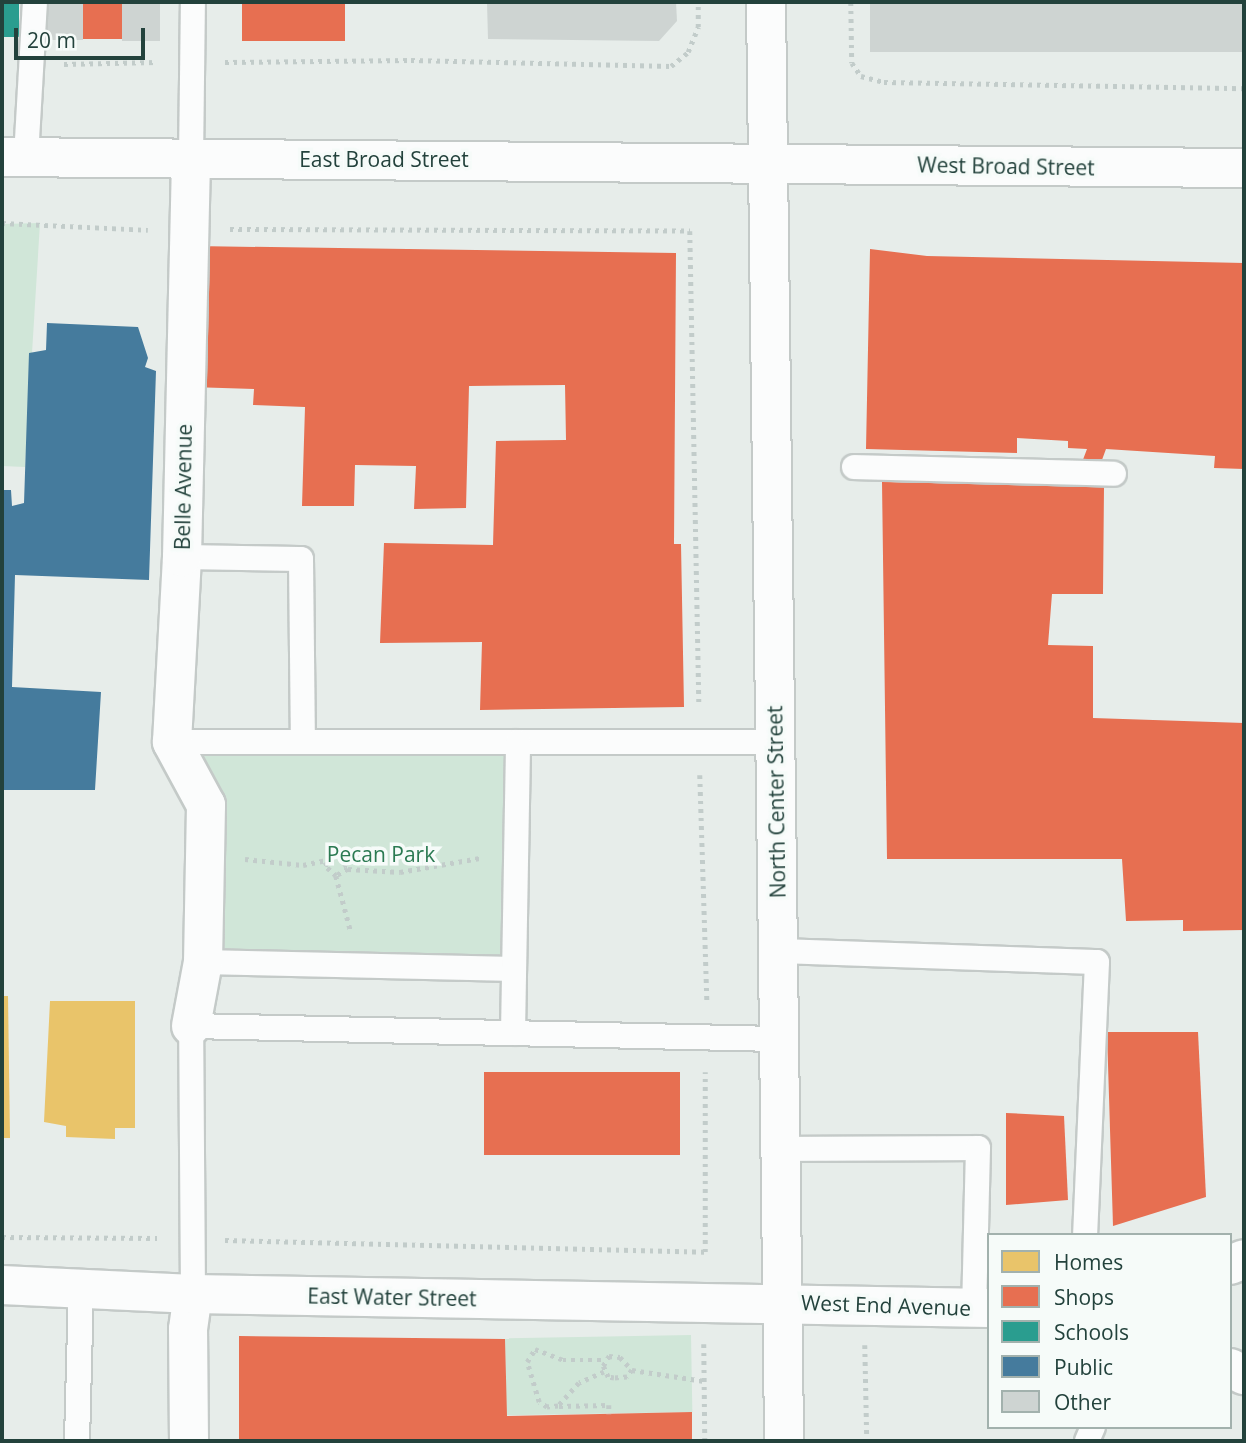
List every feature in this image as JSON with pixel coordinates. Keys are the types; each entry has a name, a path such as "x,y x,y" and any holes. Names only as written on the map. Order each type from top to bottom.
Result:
{"main road":[{"name":"North Center Street","path":"766,2 784,1441"},
{"name":"East Broad Street","path":"14,157 191,160 409,157 767,163"},
{"name":"Belle Avenue","path":"172,742 182,557 186,231 191,160"},
{"name":"West Broad Street","path":"767,163 1244,168"},
{"path":"172,742 206,805 204,962 191,1026"},
{"name":"East Water Street","path":"2,1285 81,1286 193,1294 783,1302"},
{"path":"189,1441 188,1329 193,1294"},
{"name":"West End Avenue","path":"783,1302 982,1308"}],"lane":[{"path":"14,157 31,64 35,2"},
{"path":"191,160 194,2"},
{"path":"854,467 1114,474"},
{"path":"182,557 301,559 303,741"},
{"path":"172,742 775,742"},
{"path":"513,1033 518,742"},
{"path":"778,951 1097,962 1085,1233"},
{"path":"204,962 514,969"},
{"path":"193,1294 191,1026 779,1039"},
{"path":"781,1149 978,1148 982,1308"},
{"path":"77,1441 81,1286"}],"path":[{"path":"31,64 411,60 671,66 688,52 698,27 698,2"},
{"path":"851,2 852,63 861,76 884,82 1244,88"},
{"path":"2,223 186,231 255,228 690,231 699,742 708,1037 702,1149 705,1252 2,1237"},
{"path":"206,843 226,855 259,862 303,865 327,860 332,854 341,856 348,869"},
{"path":"336,876 348,869 400,872 516,854"},
{"path":"327,860 328,871 336,876 354,939"},
{"path":"704,1338 705,1441"},
{"path":"864,1341 867,1441"},
{"path":"609,1414 609,1405 547,1407 534,1390 527,1362 535,1349 563,1360 605,1360 620,1357 632,1370 704,1381"},
{"path":"604,1372 605,1360"},
{"path":"558,1406 579,1383 604,1372 622,1379 632,1370"}],"green space":[{"path":"40,223 25,467 2,466 2,224"},
{"name":"Pecan Park","path":"172,742 518,742 514,969 203,962 206,843"},
{"path":"691,1335 692,1412 506,1415 505,1338"}],"building: Homes":[{"path":"2,996 8,996 10,1138 2,1138"},
{"path":"50,1001 135,1001 135,1128 115,1128 115,1139 66,1137 66,1126 44,1122"}],"building: Shops":[{"path":"83,2 122,2 122,39 83,39"},
{"path":"242,2 345,2 345,41 242,41"},
{"path":"195,246 676,253 674,544 681,544 684,707 480,710 482,642 380,643 384,543 493,545 496,441 566,440 565,385 469,386 466,508 414,509 416,466 355,465 354,506 302,506 305,407 253,405 254,389 191,387"},
{"path":"870,249 927,256 1244,263 1244,469 1214,468 1215,456 1106,449 1092,487 1104,487 1103,594 1052,594 1048,645 1093,646 1093,718 1244,723 1244,930 1183,931 1183,920 1126,921 1122,859 887,859 882,482 1073,486 1087,449 1068,448 1068,441 1017,438 1017,453 866,449"},
{"path":"1107,1032 1198,1032 1206,1197 1113,1226"},
{"path":"484,1072 680,1072 680,1155 484,1155"},
{"path":"1006,1113 1064,1116 1068,1200 1006,1205"},
{"path":"239,1336 505,1339 507,1416 692,1412 692,1441 239,1441"}],"building: Schools":[{"path":"2,2 19,2 19,37 2,37"}],"building: Public":[{"path":"47,323 138,327 148,358 145,367 156,371 149,580 15,575 12,687 101,692 95,790 2,790 2,490 11,490 12,506 24,503 29,353 46,350"}],"building: Other":[{"path":"45,2 83,2 83,40 45,40"},
{"path":"122,2 160,2 160,41 122,41"},
{"path":"487,2 676,2 677,21 659,41 488,39"},
{"path":"870,2 1244,2 1244,52 870,52"}]}
